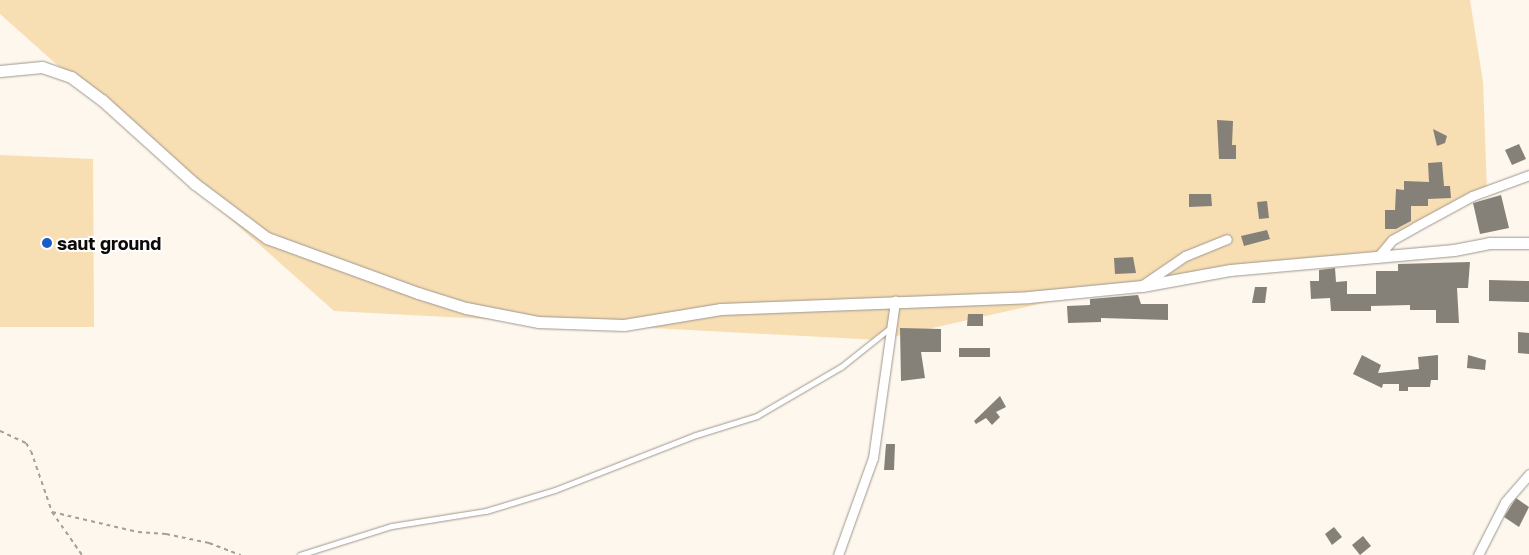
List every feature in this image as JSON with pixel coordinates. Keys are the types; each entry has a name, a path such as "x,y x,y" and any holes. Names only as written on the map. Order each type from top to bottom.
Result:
{"street":[{"path":"0,70 42,67 71,77 102,100 195,184 266,238 466,308 538,322 624,325 721,309 895,301 950,302 1029,297 1142,286 1230,270 1377,258 1489,243 1529,243"},
{"path":"1377,258 1392,240 1415,227 1472,196 1529,174"},
{"path":"1142,286 1185,256 1227,239"},
{"path":"838,555 873,458 895,301"},
{"path":"1478,555 1501,509 1529,474"}],"lane":[{"path":"300,555 392,526 503,506 757,416 841,367 891,327"}],"path":[{"path":"0,430 26,443 31,451 52,512 82,555"},
{"path":"52,512 138,532 200,541 241,555"}],"shaded area":[{"path":"0,0 1470,0 1483,82 1487,191 1385,246 1379,255 1133,283 879,340 334,311 0,14"},
{"name":"saut ground","path":"0,155 93,159 94,327 0,327"}],"building":[{"path":"1217,120 1233,121 1232,145 1236,145 1236,159 1219,159"},
{"path":"1433,129 1447,136 1445,143 1437,146"},
{"path":"1519,144 1526,159 1512,165 1505,150"},
{"path":"1442,162 1444,186 1450,186 1451,198 1428,199 1428,206 1411,206 1411,221 1396,229 1385,229 1385,210 1395,210 1396,189 1404,190 1404,181 1429,182 1428,163"},
{"path":"1189,194 1211,194 1212,206 1189,207"},
{"path":"1501,195 1509,228 1480,234 1473,203"},
{"path":"1267,201 1269,218 1259,219 1257,202"},
{"path":"1267,230 1270,239 1244,246 1241,236"},
{"path":"1133,257 1136,273 1115,274 1114,258"},
{"path":"1470,262 1468,288 1457,288 1459,323 1436,323 1436,310 1410,310 1410,305 1371,306 1371,311 1331,311 1330,298 1311,299 1310,281 1319,281 1319,270 1335,268 1336,282 1347,281 1347,294 1376,294 1376,271 1398,271 1398,264"},
{"path":"1489,280 1529,281 1529,302 1489,301"},
{"path":"1255,287 1267,287 1265,303 1252,303"},
{"path":"1138,295 1141,304 1168,304 1168,320 1101,318 1101,322 1068,323 1067,306 1090,305 1090,299"},
{"path":"968,314 983,314 983,326 967,326"},
{"path":"900,328 941,329 941,352 921,352 925,378 901,381"},
{"path":"1518,332 1529,333 1529,354 1518,353"},
{"path":"959,348 990,348 990,357 959,357"},
{"path":"1362,355 1381,365 1378,373 1419,369 1418,357 1438,355 1438,380 1431,380 1430,387 1408,387 1408,391 1399,391 1399,384 1383,384 1382,388 1353,374"},
{"path":"1468,355 1486,360 1485,370 1467,368"},
{"path":"1000,396 1006,407 996,412 1000,417 992,425 986,418 976,424 974,421"},
{"path":"886,444 895,444 894,470 884,470"},
{"path":"1516,498 1529,507 1519,527 1504,517"},
{"path":"1334,527 1342,537 1332,545 1325,534"},
{"path":"1363,536 1371,546 1360,555 1352,545"}],"place":[{"name":"saut ground","path":"47,243"}]}
